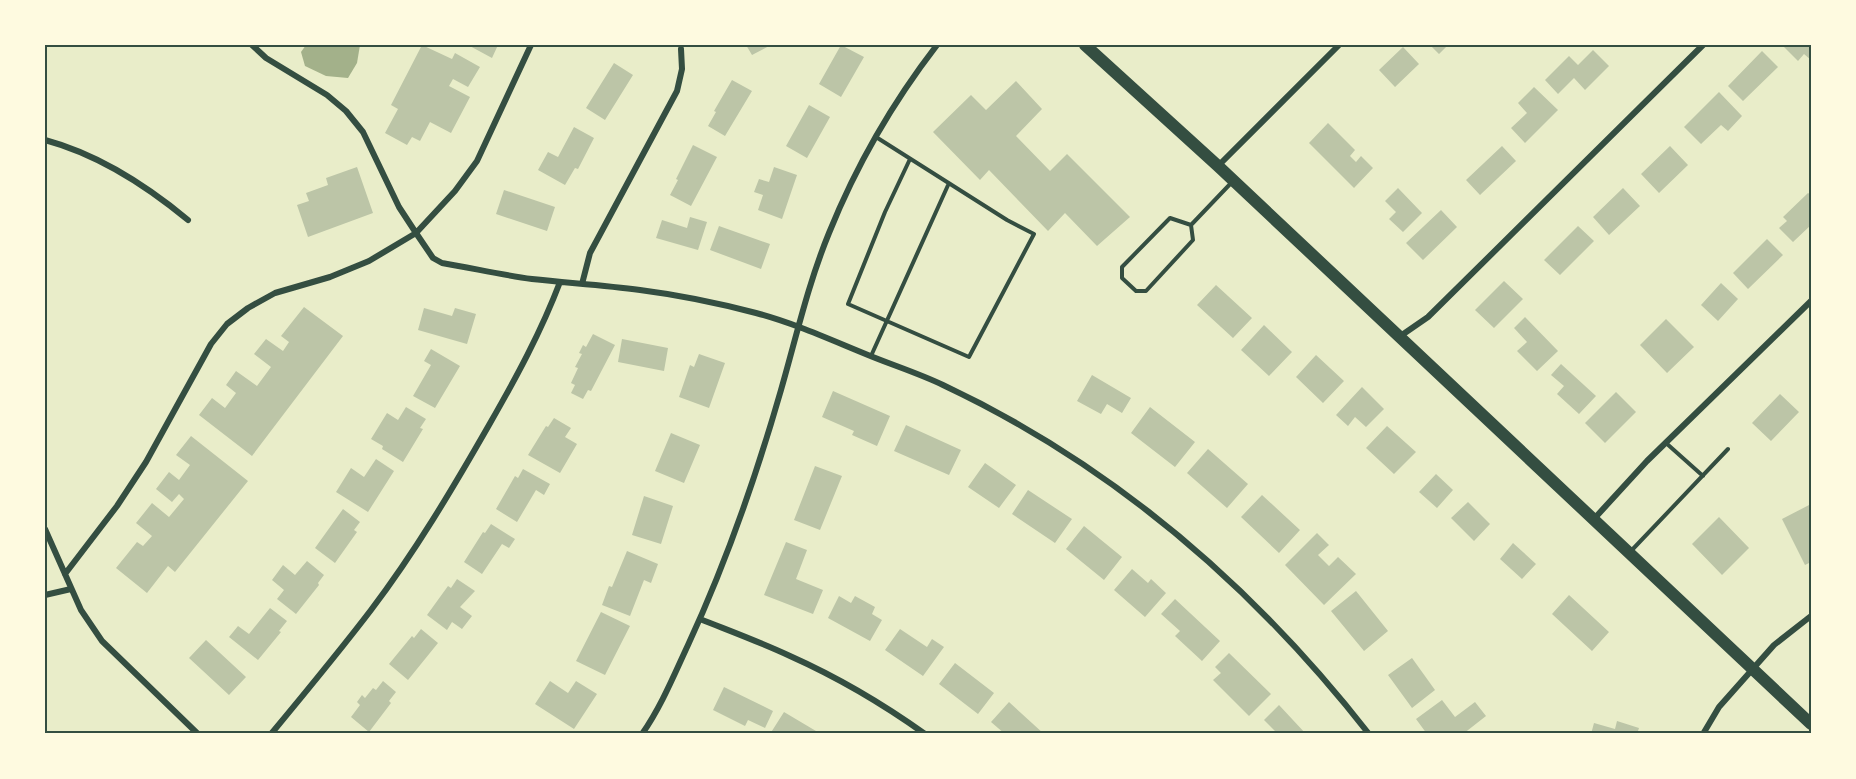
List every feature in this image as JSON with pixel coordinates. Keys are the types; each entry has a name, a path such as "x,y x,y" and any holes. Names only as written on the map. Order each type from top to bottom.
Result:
{"main road":[{"path":"1085,45 1218,166 1811,724"}],"street":[{"path":"252,45 266,58 327,96 346,111 363,132 399,207 433,258 442,263 560,282 639,290 704,301 759,314 798,327 941,384 1008,418 1123,492 1176,533 1285,634 1334,689 1369,734"},
{"path":"65,574 117,506 146,462 211,344 227,324 248,308 275,293 330,277 369,261 416,234 456,191 477,161 531,45"},
{"path":"642,734 669,687 715,587 767,440 798,327 828,235 851,182 876,137 916,72 937,45"},
{"path":"1218,166 1338,45"},
{"path":"1399,337 1428,316 1703,45"},
{"path":"582,284 590,253 677,91 682,69 681,49"},
{"path":"45,140 96,159 166,202 188,220"},
{"path":"271,734 373,608 424,531 470,458 531,350 546,320 560,282"},
{"path":"1593,520 1665,442 1811,301"},
{"path":"45,529 81,610 109,650 198,734"},
{"path":"45,595 71,589"},
{"path":"1703,734 1719,707 1774,645 1811,616"},
{"path":"700,619 790,656 844,683 925,734"}],"lane":[{"path":"876,137 1007,220 1034,234 969,357 848,304 885,212 910,159"},
{"path":"1191,225 1233,181"},
{"path":"870,356 949,183"},
{"path":"1170,218 1191,225 1193,240 1146,291 1136,291 1122,278 1122,267 1170,218"},
{"path":"1665,442 1703,476"},
{"path":"1628,553 1728,449"}],"shaded area":[{"path":"306,45 360,45 357,63 348,78 326,76 305,66 301,52"}],"building":[{"path":"422,45 452,59 455,53 480,67 468,87 453,79 449,86 470,97 451,133 430,122 420,141 412,137 407,145 385,133 398,109 391,105"},
{"path":"468,45 498,45 492,58"},
{"path":"746,45 771,45 752,55"},
{"path":"841,45 864,57 841,97 819,84"},
{"path":"1430,45 1448,45 1439,54"},
{"path":"1782,45 1811,45 1811,60 1804,54 1798,61"},
{"path":"1403,47 1419,64 1395,87 1379,70"},
{"path":"1593,50 1609,66 1585,90 1574,78 1558,94 1545,80 1569,56 1578,65"},
{"path":"1762,51 1778,67 1743,101 1728,86"},
{"path":"614,63 633,75 605,120 586,108"},
{"path":"732,80 752,91 725,136 708,126"},
{"path":"1016,81 1042,109 1016,136 1050,171 1067,154 1130,217 1097,246 1065,213 1048,231 989,170 980,180 933,132 971,95 986,110"},
{"path":"1534,87 1558,110 1525,143 1511,128 1527,113 1518,103"},
{"path":"1719,92 1742,116 1728,131 1721,125 1701,144 1684,127"},
{"path":"809,105 830,117 807,158 786,146"},
{"path":"1328,123 1355,150 1350,156 1356,162 1361,156 1373,168 1354,188 1309,143"},
{"path":"574,127 594,138 578,169 575,168 565,185 538,170 548,152 558,157"},
{"path":"693,145 717,157 691,206 670,195"},
{"path":"1502,146 1516,161 1480,195 1466,180"},
{"path":"1670,146 1688,165 1659,193 1641,174"},
{"path":"357,167 373,213 308,237 297,205 309,201 306,193 328,185 326,178"},
{"path":"774,167 797,175 782,219 758,210 763,195 754,192 759,179 769,182"},
{"path":"1398,188 1422,213 1403,232 1389,219 1396,212 1385,201"},
{"path":"1623,188 1640,206 1609,235 1593,217"},
{"path":"504,190 555,207 547,231 496,214"},
{"path":"1808,193 1811,195 1811,225 1793,242 1779,228 1787,221 1783,217"},
{"path":"1441,210 1457,227 1423,260 1406,243"},
{"path":"690,217 707,222 698,250 656,238 662,220 687,228"},
{"path":"719,226 770,244 761,269 710,250"},
{"path":"1578,226 1594,241 1560,275 1544,260"},
{"path":"1767,239 1783,255 1748,289 1733,273"},
{"path":"1504,281 1523,299 1494,328 1475,310"},
{"path":"1721,283 1738,299 1718,321 1701,305"},
{"path":"1216,285 1252,318 1233,338 1197,305"},
{"path":"304,307 343,336 252,456 199,415 212,398 225,408 236,393 226,385 236,371 257,386 271,367 254,354 266,339 283,351 289,342 281,336"},
{"path":"424,308 452,316 455,308 476,314 467,344 418,330"},
{"path":"1525,317 1558,351 1537,371 1517,351 1527,342 1514,328"},
{"path":"1666,319 1694,347 1667,373 1640,345"},
{"path":"1264,325 1292,352 1269,376 1241,350"},
{"path":"593,334 615,345 591,391 588,390 583,399 571,393 575,385 571,383 578,368 575,367 582,354 579,353 583,345 586,347"},
{"path":"622,339 668,348 664,371 618,362"},
{"path":"431,349 460,366 435,408 413,396 431,365 424,361"},
{"path":"699,354 725,363 709,408 679,397 690,365 694,367"},
{"path":"1316,355 1344,381 1323,403 1296,377"},
{"path":"1561,364 1596,396 1579,414 1557,394 1564,386 1551,375"},
{"path":"1092,375 1131,398 1122,413 1107,404 1101,414 1077,401"},
{"path":"1362,387 1384,409 1366,427 1355,417 1348,426 1336,415"},
{"path":"833,391 890,416 877,446 852,435 854,431 822,417"},
{"path":"1616,392 1636,412 1605,443 1585,423"},
{"path":"1780,394 1799,412 1771,441 1752,423"},
{"path":"406,407 426,419 420,428 423,429 403,462 371,439 387,413 398,420"},
{"path":"1150,407 1195,442 1175,467 1131,433"},
{"path":"554,418 571,428 565,437 577,444 560,473 528,455 546,426 548,427"},
{"path":"906,425 961,450 949,475 894,451"},
{"path":"1387,426 1416,452 1394,474 1366,448"},
{"path":"671,433 700,445 684,483 655,471"},
{"path":"191,436 248,481 175,572 168,566 147,593 116,568 137,542 143,546 152,536 136,523 152,503 169,517 184,499 179,494 172,502 156,489 169,472 179,480 190,465 176,455"},
{"path":"1208,449 1248,484 1227,508 1187,473"},
{"path":"376,459 394,471 368,512 336,492 351,468 364,477"},
{"path":"985,463 1016,485 999,508 968,487"},
{"path":"815,466 842,476 820,530 794,520"},
{"path":"523,469 550,484 544,495 536,490 517,522 496,509 515,476 518,478"},
{"path":"1436,474 1453,490 1437,508 1419,492"},
{"path":"1028,490 1072,519 1055,543 1012,514"},
{"path":"1262,495 1300,530 1279,553 1241,517"},
{"path":"644,496 673,506 661,544 632,535"},
{"path":"1468,502 1490,524 1474,541 1451,518"},
{"path":"1811,504 1811,562 1805,565 1782,519"},
{"path":"343,509 360,522 354,530 357,532 335,563 315,548"},
{"path":"1719,517 1749,548 1722,575 1692,544"},
{"path":"491,524 515,539 509,548 502,544 482,574 464,562 483,532 485,533"},
{"path":"1084,526 1122,557 1104,580 1066,549"},
{"path":"1317,533 1329,545 1318,555 1329,566 1338,557 1356,574 1324,605 1285,565"},
{"path":"786,542 807,550 796,579 823,590 813,614 764,595"},
{"path":"1513,543 1536,564 1522,579 1500,559"},
{"path":"627,551 658,564 651,583 644,580 630,616 602,605"},
{"path":"307,561 324,575 296,614 277,599 284,590 272,580 283,565 295,575"},
{"path":"1132,569 1148,583 1151,579 1166,593 1145,617 1114,590"},
{"path":"457,579 475,591 460,607 472,616 462,629 452,622 447,630 427,615 448,586 451,588"},
{"path":"1356,591 1388,631 1364,651 1331,611"},
{"path":"1569,595 1609,632 1592,651 1552,614"},
{"path":"839,596 851,603 855,596 875,607 872,614 882,620 870,641 828,618"},
{"path":"1175,599 1220,641 1202,661 1175,636 1180,631 1161,614"},
{"path":"270,608 287,621 258,660 229,637 238,626 249,634"},
{"path":"601,612 630,626 605,675 576,661"},
{"path":"421,629 438,643 408,680 389,664 412,636 414,638"},
{"path":"900,629 927,647 932,639 944,647 923,676 885,650"},
{"path":"206,640 246,677 229,695 189,658"},
{"path":"1229,653 1271,694 1249,716 1213,680 1221,673 1215,667"},
{"path":"1412,658 1435,690 1412,708 1388,675"},
{"path":"955,663 994,693 978,714 939,684"},
{"path":"383,681 396,692 389,701 391,703 369,732 351,717 360,705 357,702 362,695 365,698"},
{"path":"550,681 568,693 576,681 597,694 574,729 535,704"},
{"path":"724,687 773,711 765,728 748,720 745,726 713,710"},
{"path":"1442,700 1455,717 1475,702 1486,716 1463,734 1427,734 1416,719"},
{"path":"1009,702 1044,734 1005,734 991,722"},
{"path":"1279,705 1306,734 1272,734 1275,731 1264,720"},
{"path":"784,712 821,734 770,734"},
{"path":"1617,721 1639,728 1637,734 1591,734 1594,723 1615,729"}]}
